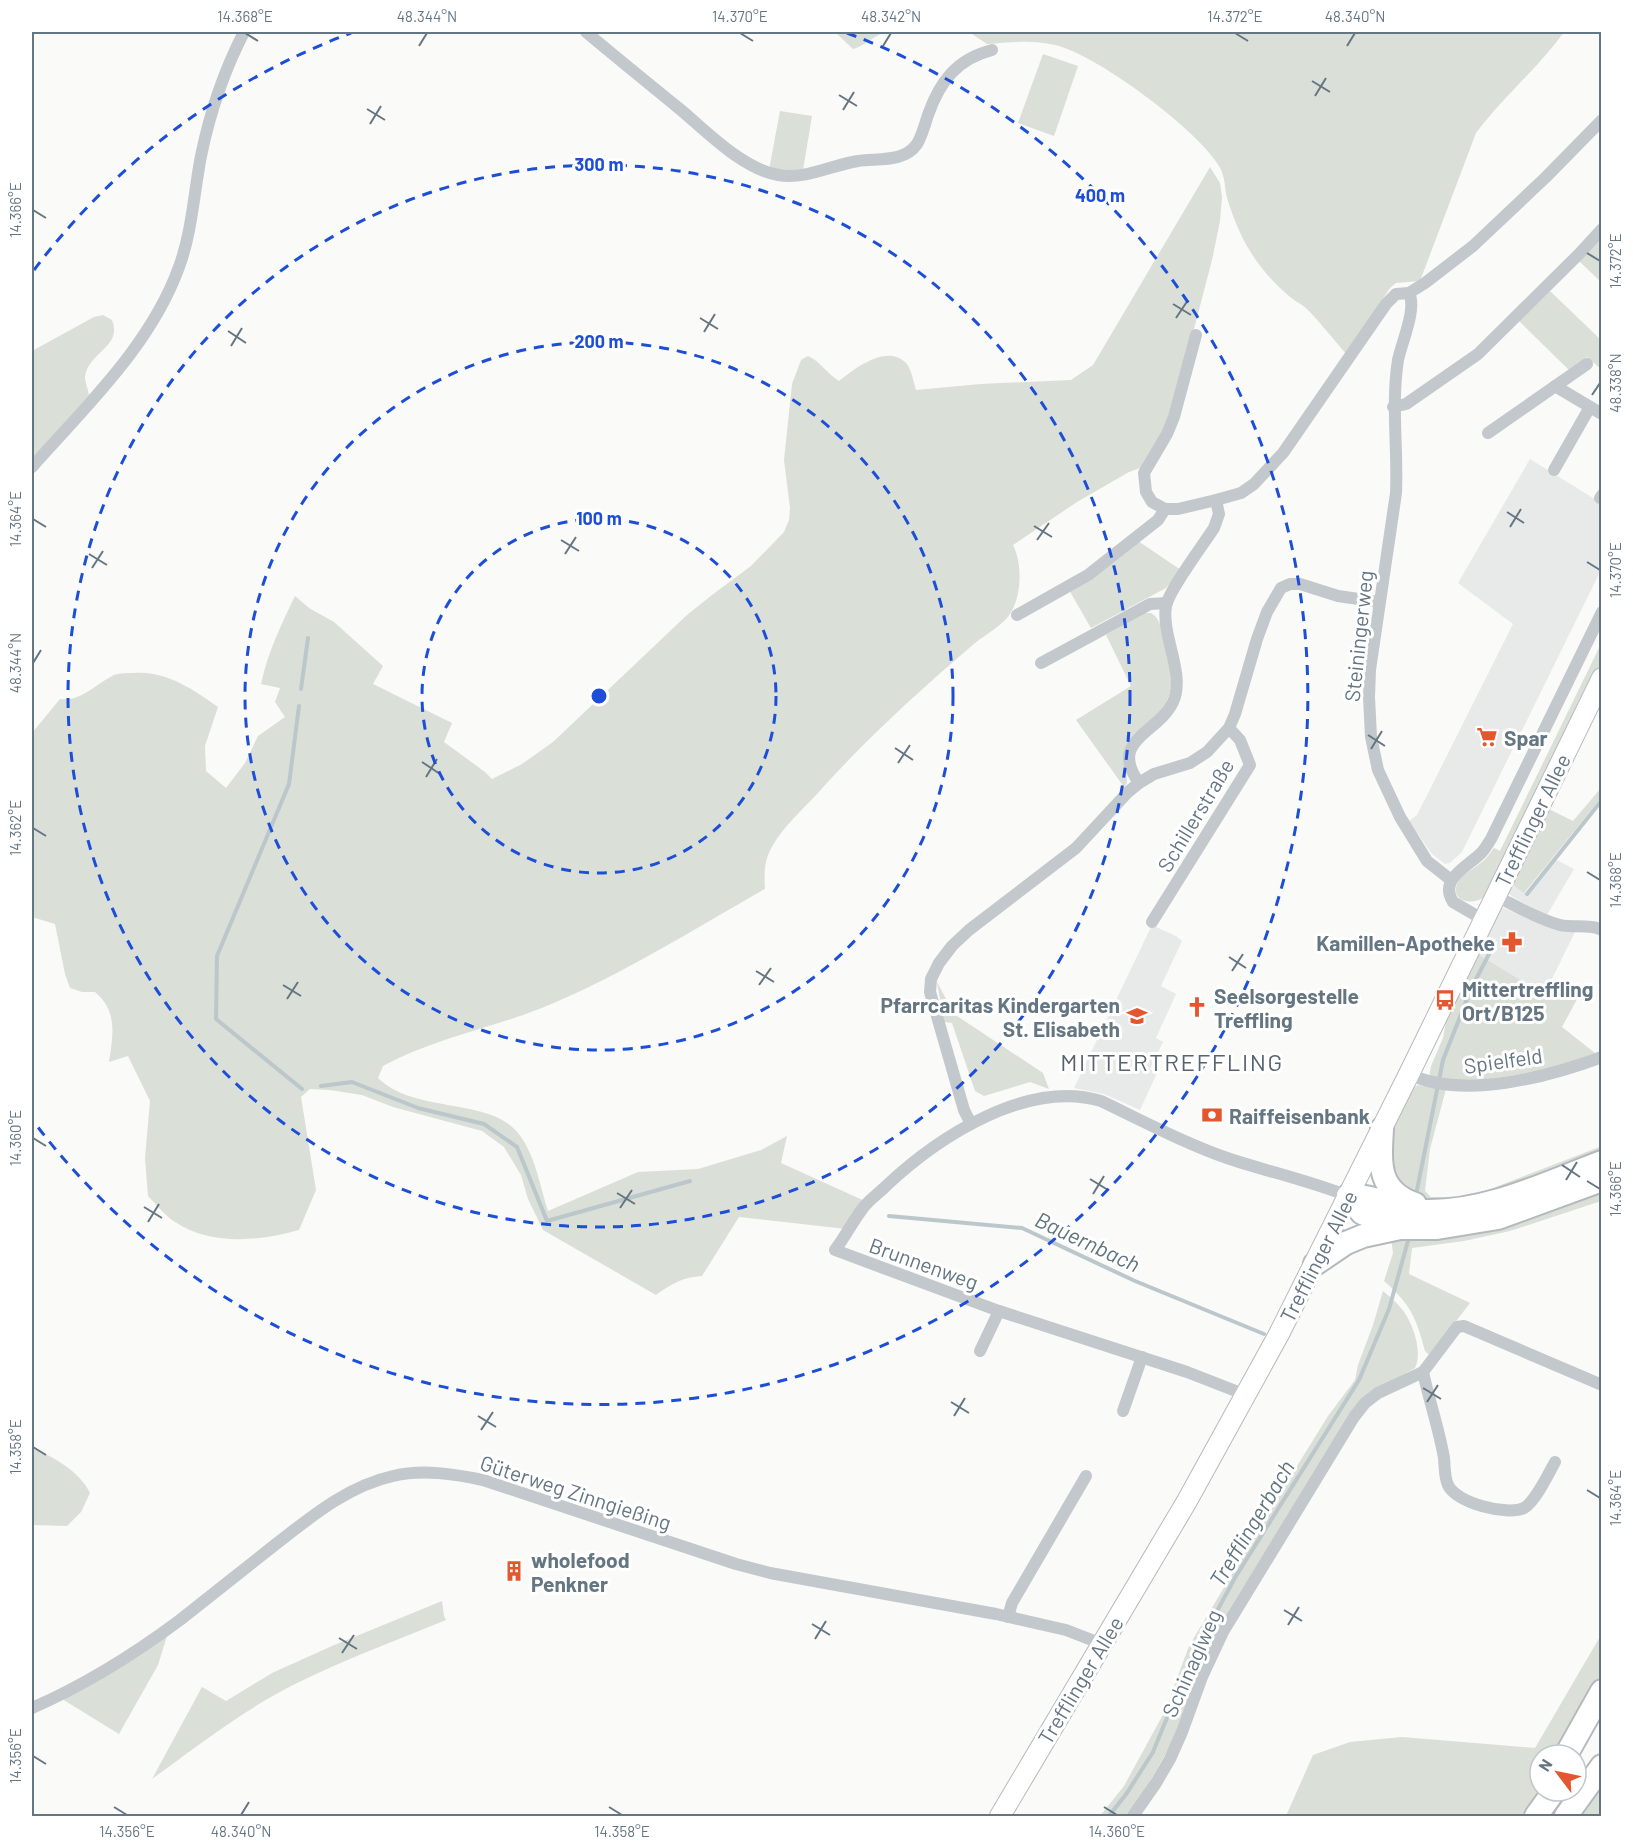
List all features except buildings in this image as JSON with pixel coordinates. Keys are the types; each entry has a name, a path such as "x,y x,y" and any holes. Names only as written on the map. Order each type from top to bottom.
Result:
{"highway":[{"path":"1382,1129 1380,1161 1387,1184 1400,1197 1421,1206 1443,1209"},
{"path":"1348,1196 1363,1195 1409,1209 1425,1211 1474,1206 1602,1162"},
{"path":"1315,1264 1346,1243 1363,1236 1400,1228 1437,1228 1498,1218 1602,1180"},
{"path":"1348,1196 1362,1213 1377,1221 1400,1228"},
{"path":"1573,1743 1602,1691"},
{"path":"1587,1743 1602,1722"},
{"path":"1566,1816 1602,1766"},
{"path":"1537,1816 1546,1803"}],"main road":[{"name":"Trefflinger Allee","path":"1000,1816 1098,1643 1187,1501 1315,1264 1382,1129 1418,1078 1484,920 1602,678"}],"street":[{"path":"32,467 112,377 157,315 171,289 186,243 207,128 223,79 244,32"},
{"path":"586,32 743,159 765,172 794,176 856,161 902,156 912,150 918,142 935,98 953,70 972,57 992,50"},
{"path":"1196,335 1174,417 1167,434 1144,473 1146,492 1152,501 1165,509 1178,509 1241,493 1254,484 1273,466 1386,304 1396,294 1409,293 1425,283 1473,246 1602,120"},
{"path":"1393,408 1406,405 1478,354 1602,229"},
{"name":"Steiningerweg","path":"1409,293 1412,308 1401,345 1393,408 1396,494 1374,636 1369,719 1378,770 1392,802 1420,852 1433,867 1451,880"},
{"path":"1488,433 1587,364"},
{"path":"1555,386 1602,414"},
{"path":"1554,470 1590,407"},
{"path":"1139,783 1129,765 1130,749 1171,707 1177,690 1166,621 1167,603 1215,528 1219,514 1216,500"},
{"path":"1017,615 1088,575 1158,520 1165,509"},
{"path":"1348,1196 1314,1183 1212,1152 1101,1101 1085,1097 1069,1095 1051,1097 1000,1111 971,1124 964,1110 939,1027 930,985 939,963 952,946 986,916 1076,848 1128,792 1154,774 1190,763 1207,752 1229,728 1267,612 1281,588 1290,584 1300,584 1338,596 1379,602"},
{"path":"1041,663 1150,604 1167,603"},
{"path":"1484,920 1453,902 1449,891 1451,880 1483,851 1491,839 1602,612"},
{"name":"Schillerstraße","path":"1152,922 1250,765 1240,741 1229,728"},
{"path":"1496,896 1558,925 1569,927 1600,925"},
{"name":"Spielfeld","path":"1418,1078 1470,1086 1544,1076 1602,1057"},
{"name":"Brunnenweg","path":"971,1124 922,1155 870,1200 835,1250 999,1311 1187,1372 1246,1395"},
{"name":"Brunnenweg","path":"980,1351 999,1311"},
{"path":"1555,1462 1533,1500 1525,1508 1500,1510 1465,1500 1455,1494 1449,1487 1445,1474 1444,1458 1423,1372 1451,1333 1457,1327 1464,1326 1602,1385"},
{"path":"1123,1410 1142,1357"},
{"name":"Schinaglweg","path":"1133,1816 1170,1759 1202,1677 1223,1632 1354,1417 1365,1403 1378,1393 1423,1372"},
{"name":"Güterweg Zinngießing","path":"32,1708 72,1690 139,1649 330,1503 370,1483 393,1476 420,1472 453,1474 483,1480 651,1538 747,1567 1008,1617 1066,1630 1098,1643"},
{"path":"1008,1617 1012,1603 1086,1476"}],"shaded area":[{"path":"835,32 885,32 853,49"},
{"path":"969,32 1564,32 1476,133 1420,281 1396,283 1390,288 1346,354 1307,309 1283,291 1258,263 1240,233 1219,166 1208,151 1169,114 1119,78 1073,51 1038,42 987,44"},
{"path":"1043,54 1078,66 1054,136 1018,123"},
{"path":"780,111 812,116 803,170 769,170"},
{"path":"1210,167 1220,183 1222,197 1212,260 1171,417 1143,467 1129,472 1077,502 1013,545 1018,562 1019,582 1016,602 1007,618 975,643 893,716 788,825 777,838 766,861 765,889 577,993 528,1013 403,1056 383,1066 378,1078 393,1089 411,1097 471,1109 505,1122 518,1133 529,1151 548,1211 638,1172 698,1169 761,1150 787,1136 781,1163 867,1202 846,1229 739,1217 702,1276 678,1282 656,1295 543,1230 528,1199 521,1175 504,1147 482,1131 393,1107 362,1095 310,1089 301,1097 316,1190 299,1230 253,1239 220,1238 189,1230 164,1213 148,1196 145,1158 150,1101 128,1056 109,1062 111,1016 102,999 95,992 82,992 70,988 55,924 32,917 32,733 60,699 75,698 114,675 124,673 145,673 178,682 218,707 205,746 206,771 226,788 245,763 258,736 285,717 275,702 280,688 261,684 271,650 295,596 309,608 334,622 383,666 373,684 452,723 444,742 492,779 522,764 553,742 687,615 751,566 784,532 789,520 790,508 784,460 792,384 801,360 808,356 812,358 839,381 871,360 890,356 898,358 908,366 916,390 981,384 1071,380 1093,365"},
{"path":"1601,237 1601,282 1579,261"},
{"path":"1550,291 1601,338 1601,369 1587,357 1570,371 1519,321"},
{"path":"103,315 112,320 113,337 87,368 85,377 89,395 32,460 32,351 94,317"},
{"path":"1530,459 1601,503 1601,570 1462,852 1450,863 1445,864 1432,854 1409,821 1417,815 1513,624 1458,583"},
{"path":"1138,541 1181,570 1166,588 1091,628 1069,590"},
{"path":"1145,613 1151,613 1159,623 1170,667 1171,686 1166,702 1160,711 1128,742 1124,752 1127,783 1124,787 1076,720 1131,686 1106,635"},
{"path":"1601,644 1601,664 1495,882 1481,899 1462,900 1456,889 1459,880 1484,860 1494,848 1500,851"},
{"path":"1601,788 1601,798 1524,893 1509,882 1545,807 1573,821"},
{"path":"1553,858 1574,869 1547,915 1510,895 1507,890 1509,882 1525,893"},
{"path":"1501,907 1528,919 1575,932 1544,995 1478,954"},
{"name":"Pfarrcaritas Kindergarten St. Elisabeth","path":"1152,925 1182,941 1161,986 1176,994 1156,1038 1163,1042 1150,1069 1157,1073 1140,1110 1104,1094 1074,1088"},
{"path":"1478,954 1553,1000 1567,981 1582,990 1562,1027 1595,1053 1553,1069 1485,1080 1463,1082 1429,1078 1446,1022"},
{"path":"937,982 954,1014 1043,1073 1049,1089 1030,1082 984,1096 975,1091 952,1023 944,1022"},
{"path":"1418,1085 1446,1089 1430,1149 1425,1191 1431,1197 1462,1197 1488,1190 1602,1146 1601,1152 1538,1176 1484,1193 1459,1199 1438,1201 1423,1199 1391,1179 1391,1132 1412,1089"},
{"path":"1601,1186 1601,1201 1510,1231 1464,1241 1412,1248 1409,1274 1470,1303 1432,1353 1428,1354 1425,1351 1411,1312 1401,1297 1384,1281 1393,1253 1391,1238"},
{"path":"1383,1291 1401,1308 1413,1329 1418,1354 1415,1368 1380,1388 1227,1618 1173,1741 1127,1816 1100,1816 1124,1786 1165,1711 1189,1646 1328,1416 1355,1380"},
{"path":"32,1448 73,1471 90,1493 81,1512 67,1526 32,1525"},
{"path":"442,1601 446,1620 331,1667 274,1695 220,1729 152,1779 202,1687 226,1701 272,1673"},
{"path":"1601,1635 1601,1675 1563,1743 1538,1743"},
{"path":"167,1636 158,1665 119,1734 62,1699"},
{"path":"1402,1737 1528,1747 1528,1803 1588,1803 1588,1781 1601,1789 1601,1816 1286,1816 1313,1755 1350,1742"}],"waterway":[{"path":"301,689 308,638"},
{"path":"299,706 289,784 217,956 216,1019 302,1089"},
{"name":"Trefflingerbach","path":"1527,894 1602,800"},
{"name":"Trefflingerbach","path":"1417,1190 1443,1060 1471,989 1489,954"},
{"path":"321,1086 352,1082 418,1108 484,1124 517,1147 547,1221 690,1181"},
{"name":"Bauernbach","path":"889,1216 1022,1228 1135,1281 1264,1334"},
{"name":"Trefflingerbach","path":"1109,1816 1127,1793 1153,1752 1191,1659 1236,1576 1359,1380 1389,1309 1408,1241"}],"place":[{"name":"Spar","path":"1487,737"},
{"name":"Kamillen-Apotheke","path":"1512,942"},
{"name":"Mittertreffling Ort/B125","path":"1445,1000"},
{"name":"Seelsorgestelle Treffling","path":"1197,1007"},
{"name":"Pfarrcaritas Kindergarten St. Elisabeth","path":"1137,1016"},
{"name":"Raiffeisenbank","path":"1212,1115"},
{"name":"wholefood Penkner","path":"514,1571"}],"district":[{"name":"MITTERTREFFLING","path":"1172,1061"}]}
